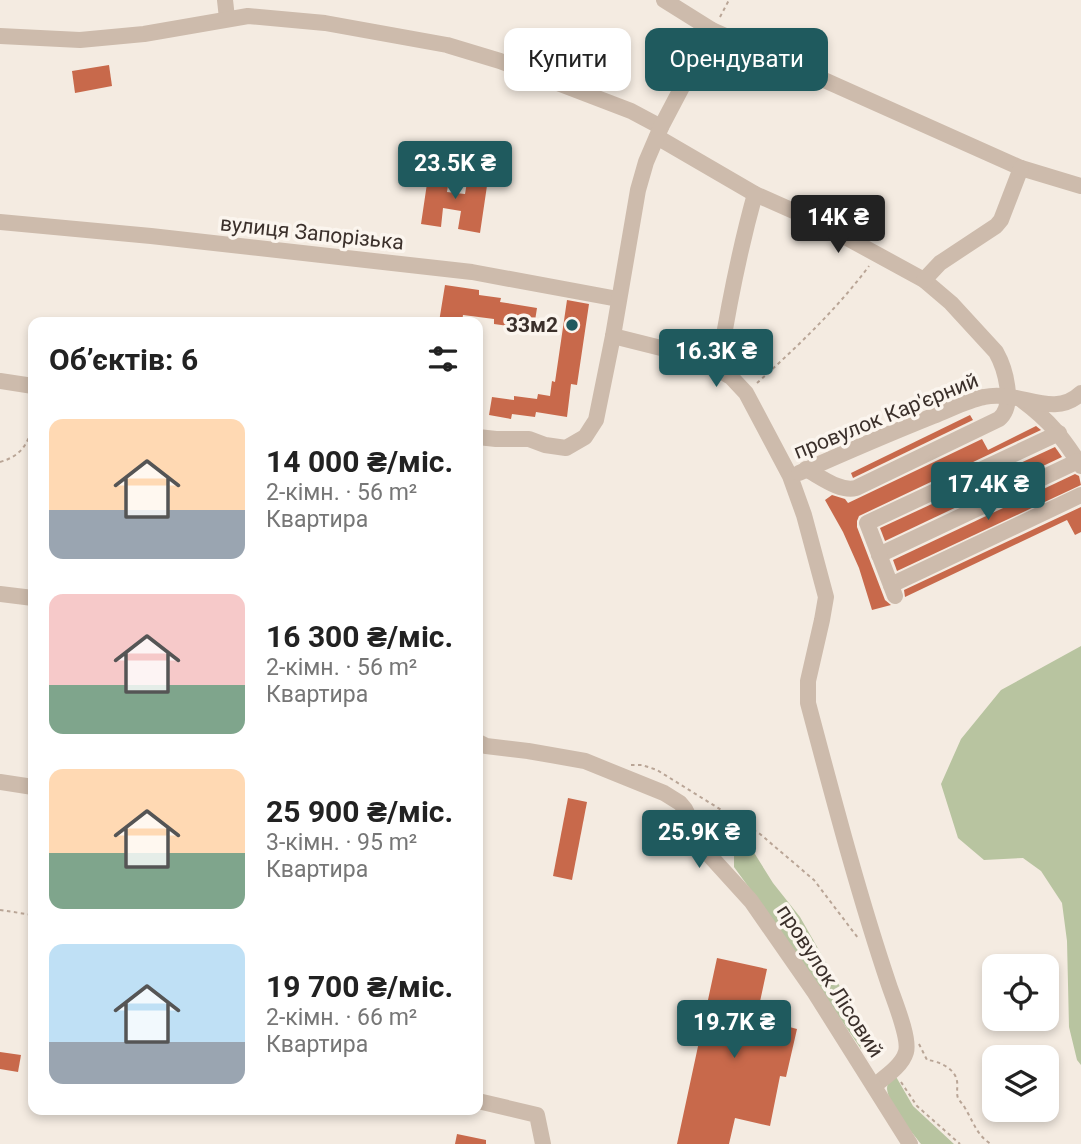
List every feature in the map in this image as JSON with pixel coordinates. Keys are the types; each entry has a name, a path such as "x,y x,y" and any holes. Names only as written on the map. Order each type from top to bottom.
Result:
{"street":[{"path":"225,0 227,18"},
{"path":"664,0 709,28"},
{"path":"0,36 80,40 144,34 248,16 338,25 447,45 500,61 631,111 755,194 816,221 924,280 951,303 996,352 1013,396 1035,410 1077,454 879,555"},
{"path":"828,82 1021,168 1081,186"},
{"path":"483,438 529,439 566,448 584,437 596,420 638,190 646,162 680,91"},
{"path":"924,280 940,263 996,226 1021,168"},
{"path":"716,367 720,359 732,288 755,194"},
{"name":"вулиця Запорізька","path":"0,222 164,237 472,272 618,299"},
{"name":"провулок Кар'єрний","path":"613,336 688,355 731,377 746,393 790,476 983,397 1013,396"},
{"path":"0,381 28,385"},
{"path":"1013,396 1056,405 1069,402 1081,393"},
{"path":"806,469 841,488 856,488 999,419 1005,414 1013,396"},
{"path":"1059,433 867,523 893,590 1081,495"},
{"path":"790,476 804,515 826,597 808,681 808,704 880,958 906,1039 906,1053 892,1071 874,1086"},
{"path":"0,594 28,597"},
{"name":"провулок Лісовий","path":"483,744 585,761 664,793 680,803 689,817 691,835 751,901 815,993 910,1144"},
{"path":"0,782 28,786"},
{"path":"483,1102 537,1115 543,1144"}],"path":[{"path":"713,28 729,0"},
{"path":"746,393 827,316 877,256"},
{"path":"0,462 23,451 28,443"},
{"path":"627,765 642,765 657,770 760,834 814,880 863,944"},
{"path":"0,910 28,914"},
{"path":"906,1039 915,1040 921,1045 927,1060 937,1061 954,1073 957,1078 958,1097 976,1129 991,1144"},
{"path":"892,1071 917,1106 960,1144"}],"green space":[{"path":"1081,646 1081,1065 1077,1060 1069,1027 1067,941 1062,903 1041,871 1023,858 984,860 958,838 941,784 961,739 1001,690"},
{"path":"741,845 753,851 773,883 800,917 870,1042 861,1049 734,867 734,847"},
{"path":"895,1075 913,1106 954,1144 921,1144 901,1118 889,1096 888,1085"}],"building":[{"path":"109,65 112,86 75,93 72,71"},
{"path":"429,170 450,173 447,192 465,194 468,176 488,179 480,233 458,229 461,211 443,208 441,227 421,224"},
{"path":"445,285 479,290 479,295 501,298 500,302 537,308 534,327 494,324 494,319 483,317 440,317"},
{"path":"567,300 589,304 577,385 571,384 567,417 536,412 535,417 512,414 511,419 489,415 492,397 514,400 514,396 537,399 538,394 550,396 552,381 555,382"},
{"path":"970,415 973,420 853,478 851,473"},
{"path":"1036,426 1041,430 859,516 857,527 885,600 891,605 872,610 859,568 825,500 832,495 845,499 848,503 982,439 988,450"},
{"path":"1055,447 1062,457 885,541 880,528"},
{"path":"1075,474 1079,476 1081,485 897,571 893,560"},
{"path":"1081,507 1081,532 1075,535 1067,520 905,597 904,590"},
{"path":"568,798 587,802 572,880 553,876"},
{"path":"717,958 767,969 753,1034 775,1040 778,1024 797,1029 786,1077 780,1076 770,1126 735,1118 729,1144 677,1144"},
{"path":"0,1052 21,1055 18,1072 0,1069"},
{"path":"457,1134 486,1140 486,1144 455,1144"}],"place":[{"name":"33м2","path":"572,325"}]}
